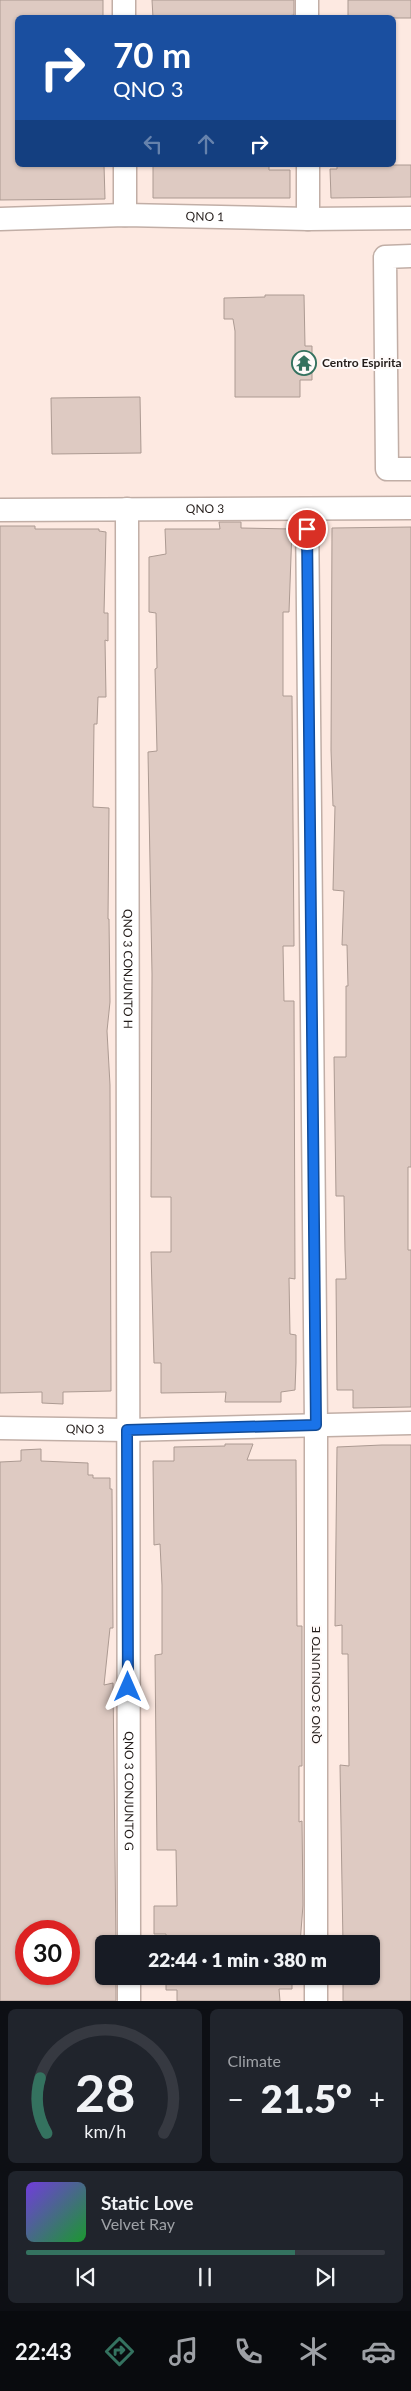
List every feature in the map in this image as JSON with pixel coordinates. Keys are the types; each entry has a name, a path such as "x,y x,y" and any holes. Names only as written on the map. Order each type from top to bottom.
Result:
{"street":[{"path":"124,0 124,15"},
{"path":"306,0 307,15"},
{"path":"125,167 125,215"},
{"path":"308,167 308,219"},
{"name":"QNO 1","path":"0,219 125,215 308,219 411,218"},
{"path":"411,256 385,256 386,469 411,469"},
{"name":"QNO 3 CONJUNTO H","path":"127,508 127,1430"},
{"name":"QNO 3","path":"0,510 411,508"},
{"name":"QNO 3 CONJUNTO E","path":"307,509 316,1425 316,1935"},
{"name":"QNO 3","path":"0,1428 127,1430 411,1423"},
{"name":"QNO 3 CONJUNTO G","path":"127,1430 129,1935"},
{"path":"129,1985 129,2001"},
{"path":"316,1985 316,2001"}],"building":[{"path":"0,0 103,0 103,15 15,15 15,167 104,167 105,199 0,200"},
{"path":"152,0 294,0 294,15 153,15"},
{"path":"348,0 411,0 411,18 396,18 396,15 348,15"},
{"path":"396,165 411,165 411,197 331,198 330,169 337,169 337,167 396,167"},
{"path":"153,167 269,167 269,170 290,170 290,198 153,198"},
{"path":"265,295 304,295 305,346 312,346 312,380 300,380 300,397 235,397 235,331 233,319 224,319 224,298 265,297"},
{"path":"140,397 141,453 52,454 51,398"},
{"path":"219,522 241,522 241,528 292,529 289,612 283,612 283,696 292,696 294,946 283,946 284,1001 294,1001 295,1279 289,1278 290,1334 296,1335 296,1363 295,1390 281,1392 281,1402 225,1402 226,1392 161,1393 161,1363 154,1363 151,1252 171,1252 171,1197 151,1197 152,974 148,752 157,751 155,669 157,668 156,613 149,612 149,557 166,554 165,529 220,529"},
{"path":"0,526 35,526 35,529 99,529 99,531 106,532 104,613 108,613 108,641 105,640 106,697 98,697 97,724 94,724 93,807 109,808 108,919 110,1002 107,1031 110,1085 111,1391 63,1392 63,1404 42,1403 42,1392 0,1393"},
{"path":"411,527 411,1167 408,1167 408,1250 411,1250 411,1407 353,1408 353,1390 337,1390 336,1279 346,1279 344,1196 336,1196 334,1057 346,1057 346,986 348,986 347,945 342,945 344,891 333,890 335,806 333,806 331,750 332,528"},
{"path":"225,1444 253,1444 247,1460 296,1460 297,1626 302,1626 302,1766 299,1766 299,1822 302,1821 303,1905 301,1935 154,1934 154,1906 177,1906 176,1850 157,1850 155,1655 162,1654 162,1585 160,1544 154,1545 153,1461 174,1461 174,1447 225,1446"},
{"path":"411,1445 411,2001 343,2001 343,1985 380,1985 380,1935 343,1935 340,1765 349,1766 348,1654 342,1654 342,1625 335,1626 337,1447"},
{"path":"41,1449 41,1461 88,1463 88,1475 93,1475 93,1478 110,1478 110,1489 112,1489 113,1628 110,1628 104,1685 113,1683 116,1935 95,1935 95,1985 116,1985 116,2001 0,2001 0,1462 21,1461 21,1450"},
{"path":"166,1985 292,1985 292,1989 279,1989 280,2001 177,2001 177,1990 166,1990"}],"place":[{"name":"Centro Espirita","path":"304,363"}],"route":[{"path":"128,1687 127,1430 316,1425 307,529"}]}
